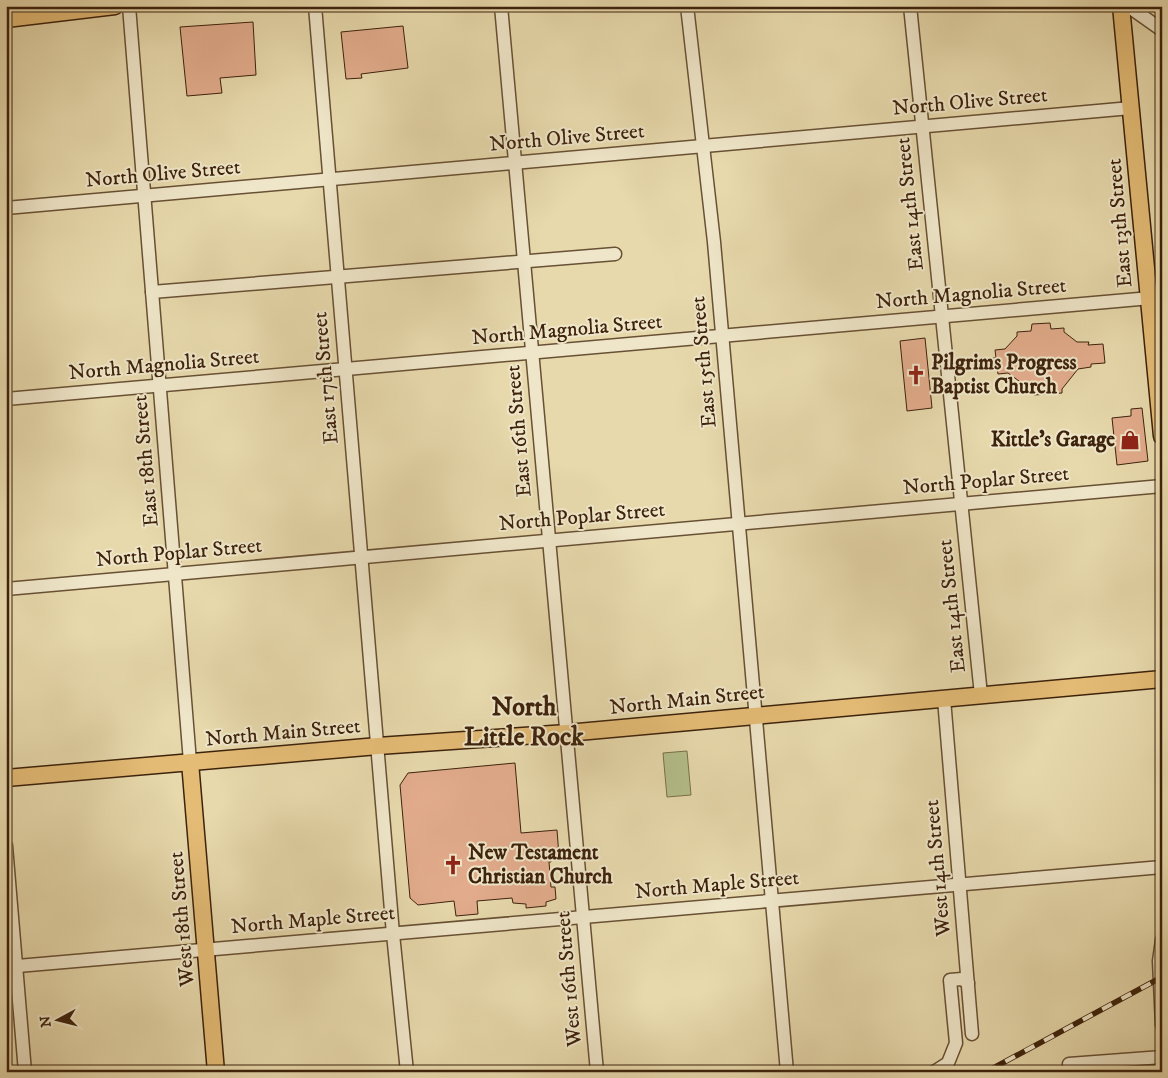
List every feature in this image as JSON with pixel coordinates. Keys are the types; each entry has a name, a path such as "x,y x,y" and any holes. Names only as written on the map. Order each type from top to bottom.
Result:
{"main road":[{"path":"6,19 115,6"},
{"name":"East 13th Street","path":"1121,6 1131,108 1155,298 1162,436"},
{"name":"North Main Street","path":"6,778 378,746 567,733 756,714 1162,679"},
{"name":"West 18th Street","path":"190,762 216,1072"}],"street":[{"name":"East 18th Street","path":"129,6 190,762"},
{"name":"East 17th Street","path":"315,6 393,934 407,1072"},
{"name":"East 16th Street","path":"501,6 567,733"},
{"name":"East 15th Street","path":"687,6 722,336 787,1072"},
{"name":"East 14th Street","path":"910,6 980,695"},
{"path":"1128,6 1162,30"},
{"name":"North Olive Street","path":"6,208 1131,108"},
{"path":"152,292 615,254"},
{"name":"North Magnolia Street","path":"6,399 1155,298"},
{"name":"North Poplar Street","path":"6,589 1162,486"},
{"name":"West 14th Street","path":"944,699 972,1034"},
{"name":"West 16th Street","path":"567,733 597,1072"},
{"path":"6,846 11,967 24,1072"},
{"name":"North Maple Street","path":"11,967 1162,867"},
{"path":"1162,940 1159,961 1162,1025"},
{"path":"934,1072 948,1063 956,1043 950,980 962,979 968,983"},
{"path":"953,1009 970,1002"},
{"path":"1070,1072 1069,1064 1162,1057"}],"green space":[{"path":"687,751 691,795 667,797 663,753"}],"building":[{"path":"253,22 256,75 220,78 222,93 187,96 180,27"},
{"path":"403,26 408,68 361,74 362,78 346,79 341,32"},
{"path":"1050,323 1051,329 1064,328 1064,332 1077,342 1089,342 1088,345 1103,344 1105,363 1091,364 1091,367 1078,369 1062,389 1062,393 1034,395 1034,392 1008,373 998,374 997,368 990,368 989,358 996,358 995,350 1005,349 1017,336 1017,332 1031,331 1032,324"},
{"name":"Pilgrims Progress Baptist Church","path":"925,338 932,408 907,411 900,341"},
{"name":"Kittle's Garage","path":"1142,408 1148,461 1117,465 1112,418 1131,416 1131,409"},
{"name":"New Testament Christian Church","path":"515,763 521,833 557,830 559,856 550,857 551,862 549,862 551,887 555,887 556,899 546,902 546,906 526,908 526,904 513,903 512,898 477,901 478,914 456,916 454,901 418,905 410,898 400,785 408,773"}],"railway":[{"path":"986,1072 1162,977"}],"place":[{"name":"Pilgrims Progress Baptist Church","path":"916,375"},
{"name":"Kittle's Garage","path":"1130,440"},
{"name":"New Testament Christian Church","path":"453,865"}],"district":[{"name":"North Little Rock","path":"524,722"}]}
